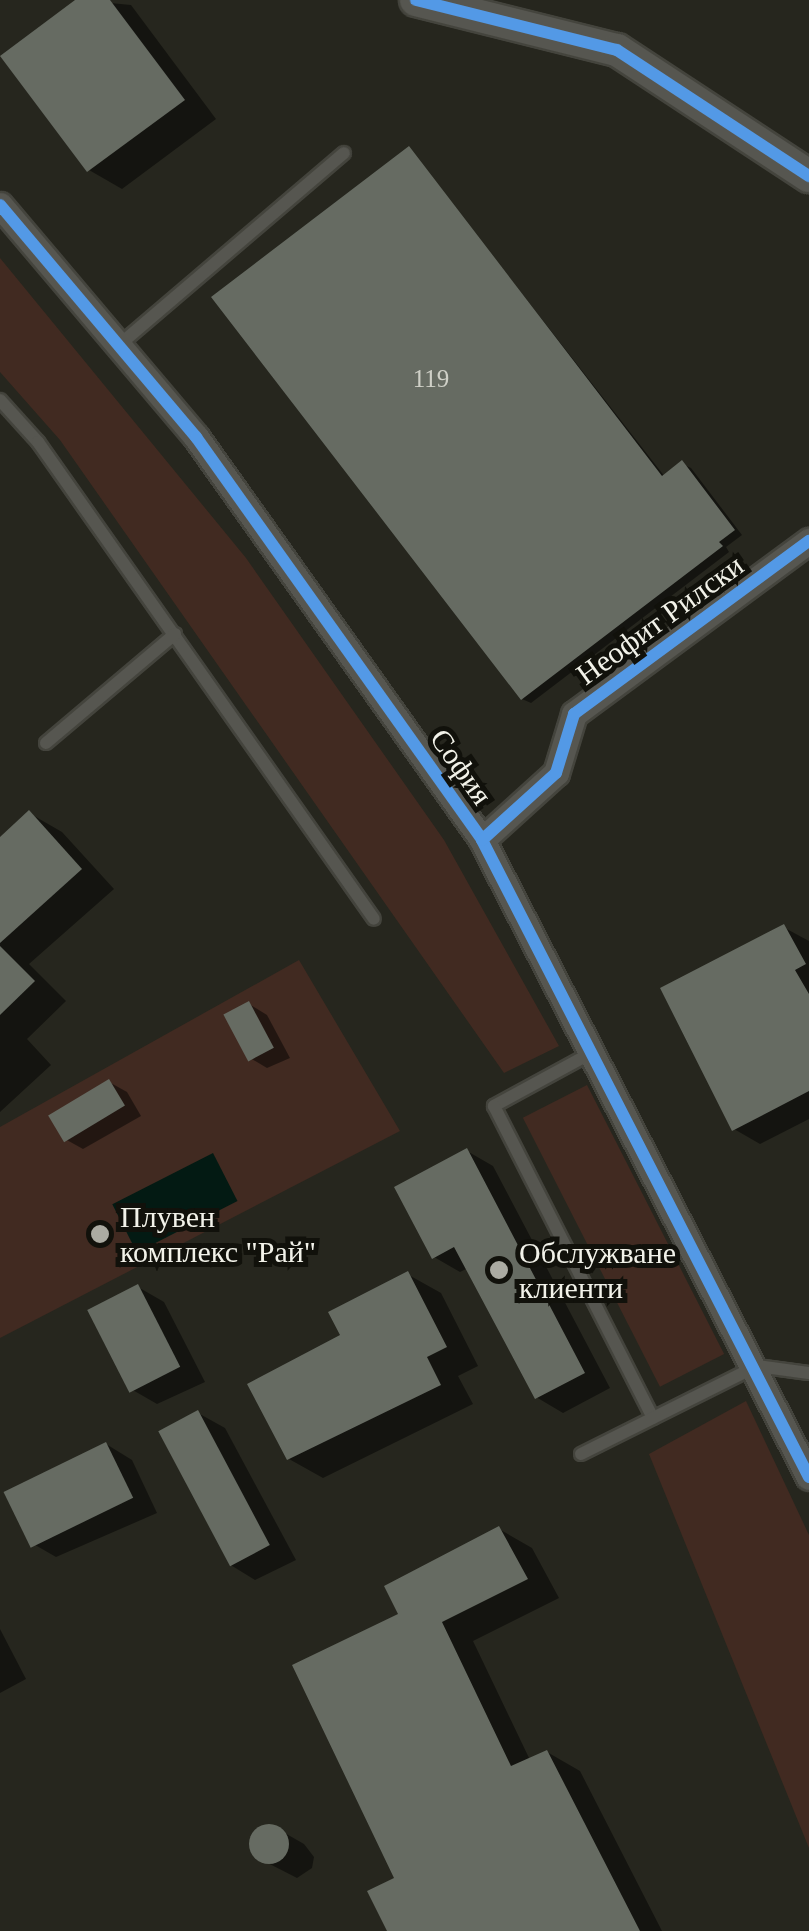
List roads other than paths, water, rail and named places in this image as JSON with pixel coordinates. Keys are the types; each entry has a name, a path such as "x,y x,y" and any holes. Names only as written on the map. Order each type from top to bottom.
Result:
{"street":[{"path":"416,0 488,7 617,50 809,176"},
{"name":"София","path":"0,205 196,437 482,840 757,1366 809,1476"},
{"name":"Неофит Рилски","path":"482,840 556,773 574,714 809,541"}],"lane":[{"path":"118,346 344,153"},
{"path":"0,400 175,634 374,919"},
{"path":"46,743 175,634"},
{"path":"592,1052 494,1106 653,1418"},
{"path":"581,1454 757,1366 809,1372"}],"place":[{"name":"Плувен комплекс \"Рай\"","path":"100,1234"},
{"name":"Обслужване клиенти","path":"499,1270"}]}
